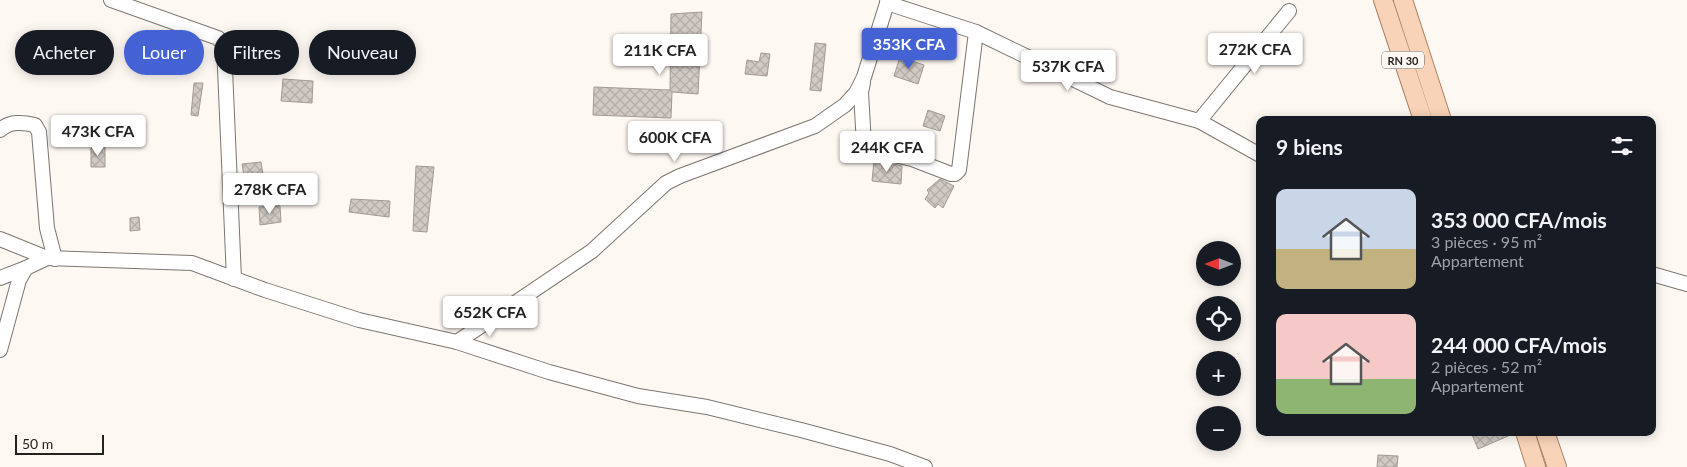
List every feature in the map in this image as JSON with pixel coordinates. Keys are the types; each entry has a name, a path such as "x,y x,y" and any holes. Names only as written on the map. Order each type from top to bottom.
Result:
{"main road":[{"name":"RN 30","path":"1383,0 1422,116"},
{"name":"RN 30","path":"1403,0 1441,116"},
{"path":"1526,436 1536,467"},
{"path":"1546,436 1557,467"}],"street":[{"path":"111,0 218,38 224,45 227,56 224,84 234,279"},
{"path":"976,32 959,170 955,174 950,174 912,159 867,149 864,145 861,92 888,1 926,18 976,32 1110,97 1199,121 1256,153"},
{"path":"1199,121 1288,11"},
{"path":"457,342 592,251 666,183 680,176 815,126 845,105 856,93 864,77"},
{"path":"0,130 6,124 17,123 35,125 39,132 51,258"},
{"path":"0,239 51,258 192,263 234,279 359,320 457,342 638,396 707,407 801,430 890,454 925,467"},
{"path":"0,278 51,258"},
{"path":"0,350 19,280 26,268"},
{"path":"1656,275 1687,284"}],"building":[{"path":"702,12 698,94 672,92 671,118 593,115 594,87 670,90 671,14"},
{"path":"815,43 826,44 821,91 810,90"},
{"path":"761,53 770,54 767,76 745,74 747,60 759,62"},
{"path":"900,57 924,65 918,84 894,76"},
{"path":"283,79 313,81 312,103 281,101"},
{"path":"194,83 203,83 198,116 191,115"},
{"path":"928,110 945,116 940,131 923,126"},
{"path":"105,147 105,167 91,167 91,148"},
{"path":"874,160 902,166 901,184 872,181"},
{"path":"261,162 263,174 244,176 242,164"},
{"path":"416,166 434,167 427,232 413,231"},
{"path":"940,179 954,186 943,208 938,204 935,208 925,199 929,193 927,190"},
{"path":"351,199 390,201 389,217 349,212"},
{"path":"280,206 281,222 260,225 259,207"},
{"path":"139,217 140,230 130,231 130,218"},
{"path":"1473,436 1508,436 1478,449"},
{"path":"1378,455 1398,456 1397,467 1377,467"}]}
